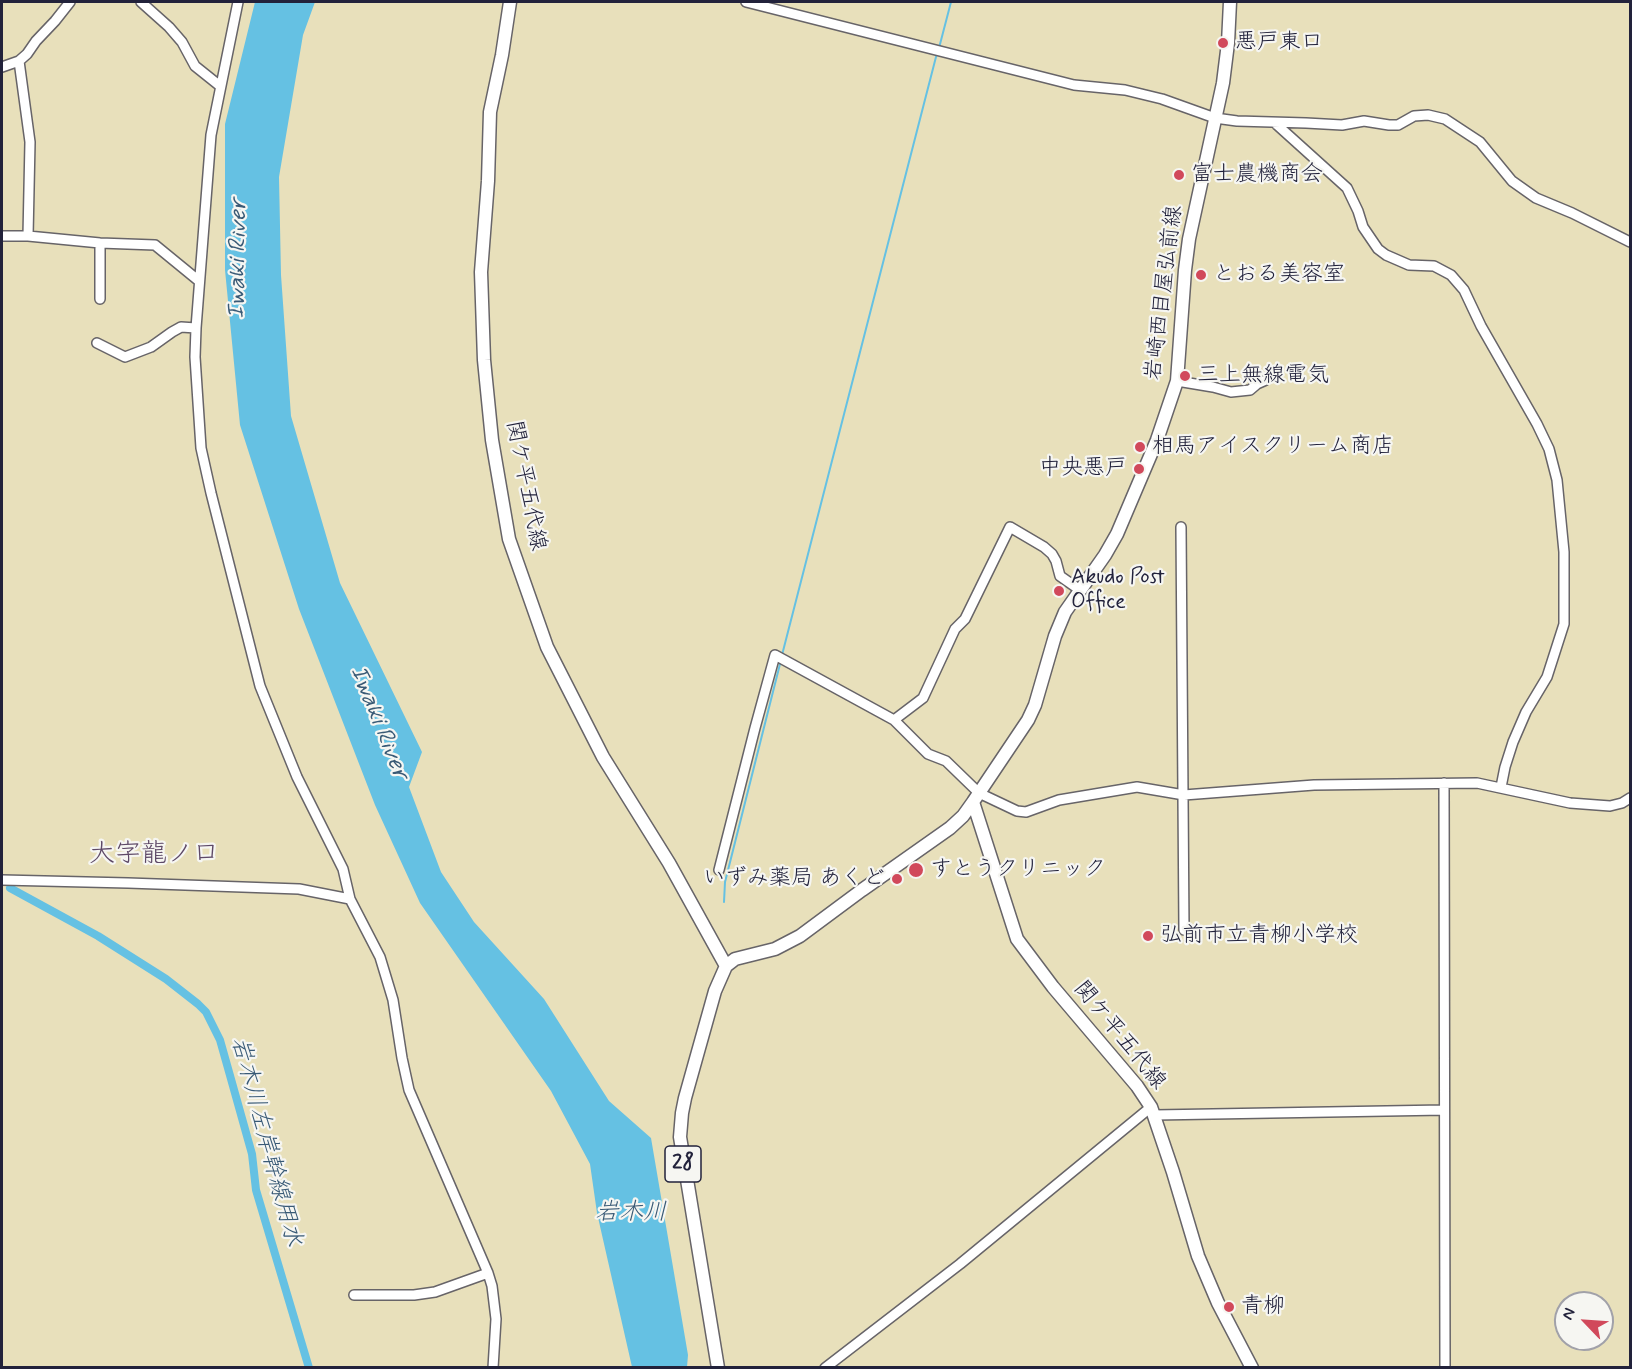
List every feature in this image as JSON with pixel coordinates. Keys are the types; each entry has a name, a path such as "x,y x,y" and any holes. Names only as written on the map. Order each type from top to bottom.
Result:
{"main road":[{"name":"関ケ平五代線","path":"510,2 490,112 488,181 481,272 484,360 492,440 509,539 547,647 603,757 669,863 726,966"},
{"name":"岩崎西目屋弘前線","path":"726,966 735,959 775,949 800,936 950,828 963,816 1028,720 1035,705 1060,622 1117,534 1157,440 1177,381 1189,239 1224,83 1230,2"},
{"name":"関ケ平五代線","path":"976,798 1017,939 1053,987 1137,1086 1153,1111 1198,1256 1218,1303 1252,1368"},
{"name":"28","path":"718,1368 680,1137 685,1098 715,991 726,966"}],"street":[{"path":"2,67 19,61 27,54 70,2"},
{"path":"141,2 182,42 195,66 220,86"},
{"path":"238,2 211,135 195,357 201,448 260,686 297,777 343,868 350,899 380,957 393,1000 409,1090 488,1273 496,1319 493,1368"},
{"path":"746,2 1074,85 1125,90 1162,99 1215,118 1237,122 1342,125 1364,121 1389,125 1398,124 1414,116 1428,115 1445,119 1480,142 1512,182 1536,198 1630,242"},
{"path":"19,61 30,142 28,236"},
{"path":"1275,123 1347,188 1363,227 1378,249 1409,265 1434,266 1451,275 1464,290 1481,326 1549,448 1557,480 1564,552 1564,624 1547,677 1526,712 1512,742 1501,787"},
{"path":"2,236 155,245 199,281"},
{"path":"100,243 100,299"},
{"path":"97,343 126,357 151,347 181,327 196,327"},
{"path":"1177,381 1231,392 1250,390 1266,380"},
{"path":"894,720 923,698 955,629 965,619 1010,527 1052,554 1060,576 1080,590"},
{"path":"1181,527 1184,930"},
{"path":"719,870 754,728 775,655 894,720 928,754 946,761 976,798 1017,811 1026,812 1059,800 1137,787 1184,795 1314,785 1478,783 1594,806 1610,806 1623,803 1630,798"},
{"path":"1444,783 1444,1368"},
{"path":"2,880 128,882 299,889 350,899"},
{"path":"825,1368 1153,1111 1444,1110"},
{"path":"354,1295 414,1296 435,1292 488,1273"}],"water":[{"name":"岩木川","path":"255,2 315,2 303,35 279,177 281,275 291,416 340,583 422,752 409,787 441,872 474,922 544,999 609,1101 651,1138 688,1355 687,1367 632,1367 597,1213 590,1164 551,1091 420,903 375,805 299,609 240,425 225,270 225,124"}],"waterway":[{"path":"939,48 951,2"},
{"path":"782,655 937,53"},
{"path":"724,902 725,882 781,660"},
{"name":"岩木川左岸幹線用水","path":"10,888 98,936 166,979 206,1012 220,1040 252,1154 256,1190 309,1368"}],"place":[{"name":"悪戸東口","path":"1223,43"},
{"name":"富士農機商会","path":"1179,175"},
{"name":"とおる美容室","path":"1201,275"},
{"name":"三上無線電気","path":"1185,376"},
{"name":"相馬アイスクリーム商店","path":"1140,447"},
{"name":"中央悪戸","path":"1139,469"},
{"name":"Akudo Post Office","path":"1059,591"},
{"name":"すとうクリニック","path":"916,870"},
{"name":"いずみ薬局 あくど","path":"897,879"},
{"name":"弘前市立青柳小学校","path":"1148,936"},
{"name":"青柳","path":"1229,1307"}],"district":[{"name":"大字龍ノ口","path":"154,856"}],"water label":[{"name":"Iwaki River","path":"239,259"},
{"name":"Iwaki River","path":"378,723"}]}
